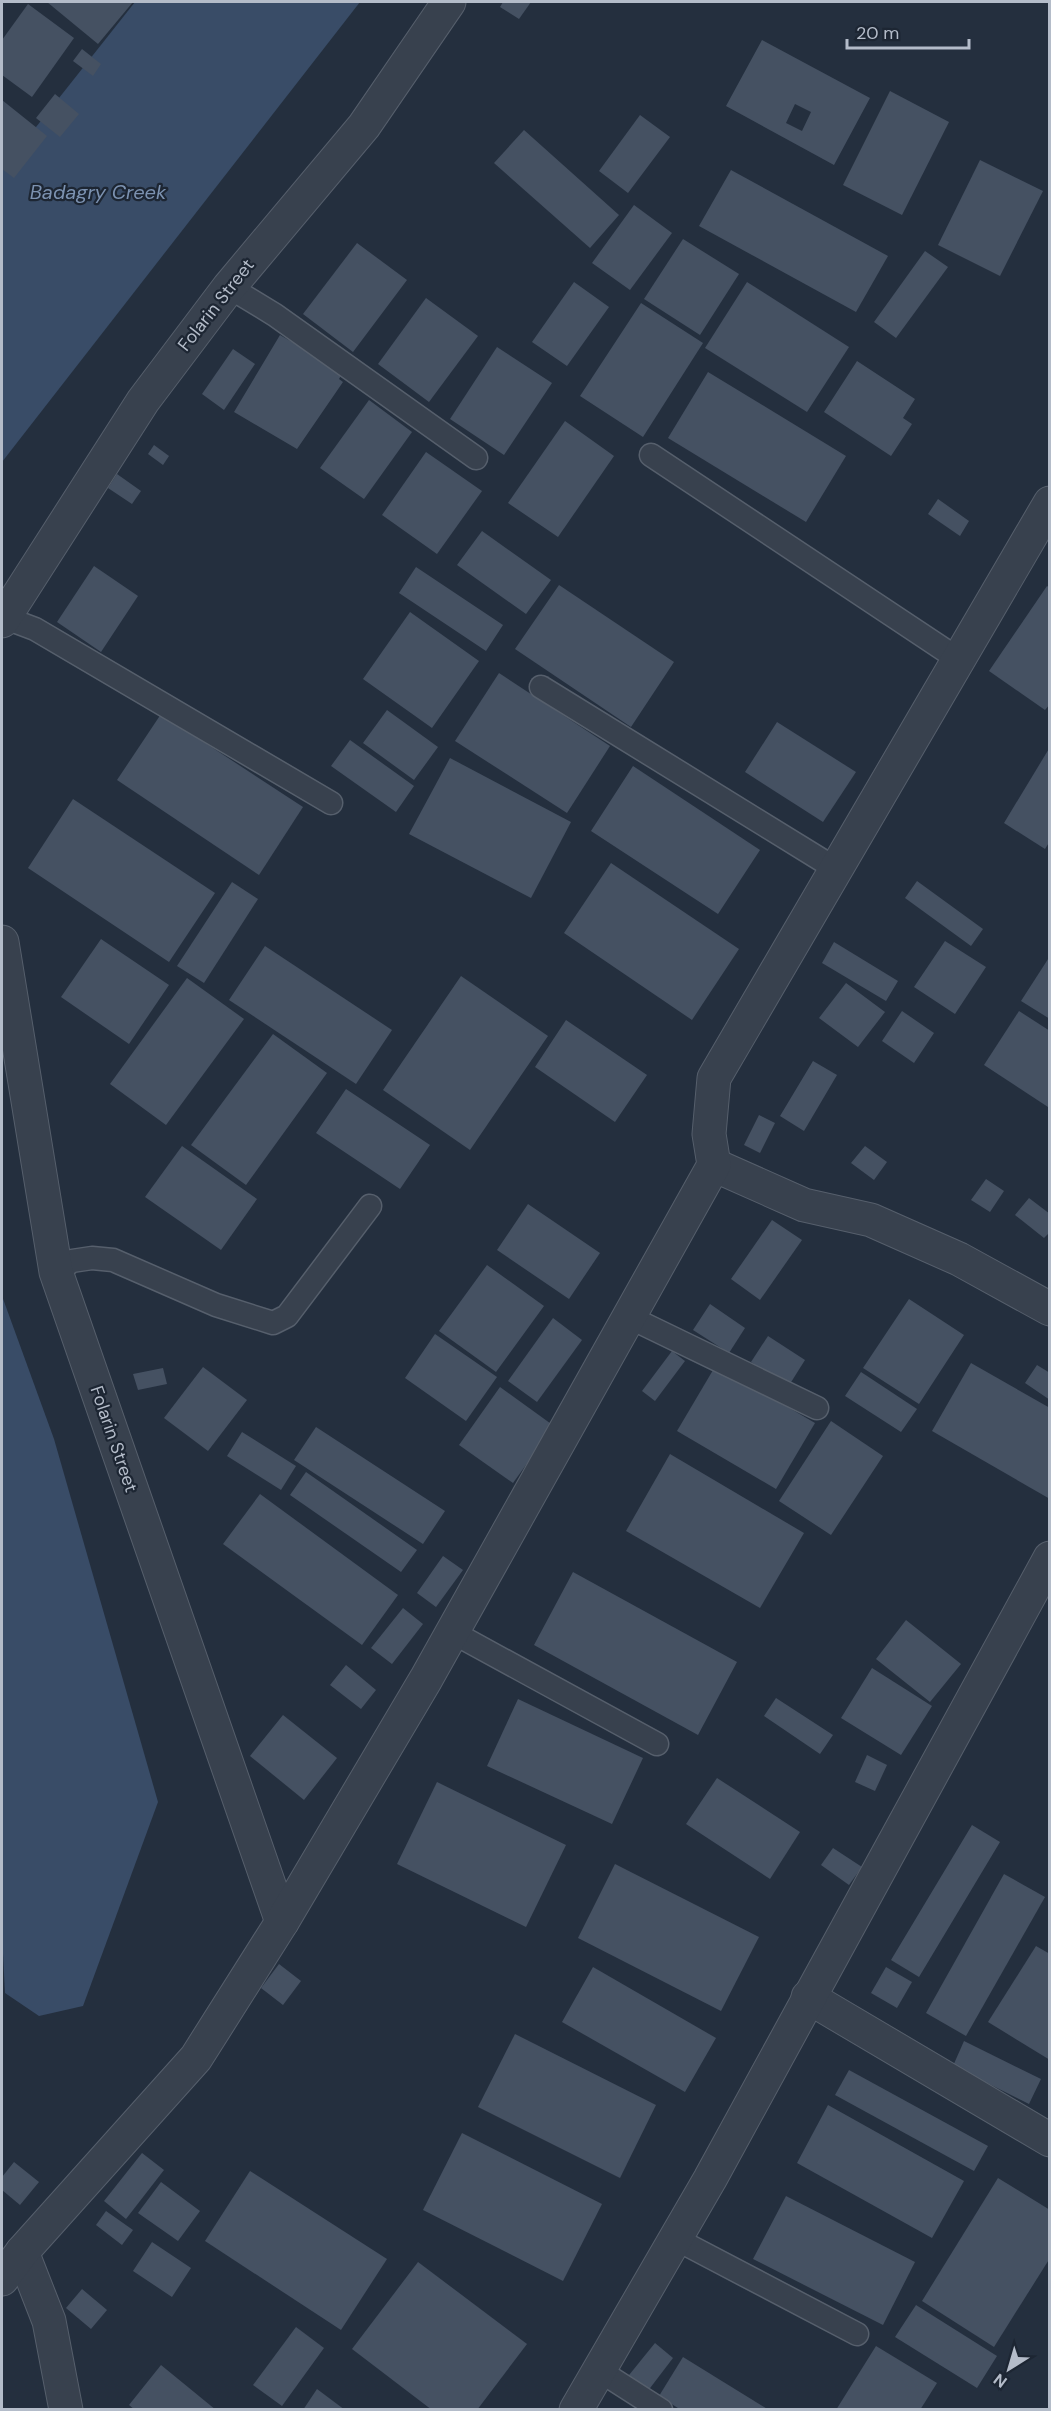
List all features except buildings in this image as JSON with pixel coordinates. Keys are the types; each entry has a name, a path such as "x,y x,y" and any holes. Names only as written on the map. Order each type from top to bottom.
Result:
{"street":[{"name":"Folarin Street","path":"2,619 142,401 229,287 364,126 449,2"},
{"path":"2,2279 22,2252 196,2058 282,1922 452,1632 714,1165 709,1134 714,1078 1050,503"},
{"name":"Folarin Street","path":"2,942 56,1272 282,1922"},
{"path":"714,1165 804,1205 871,1220 959,1259 1050,1309"},
{"path":"576,2409 676,2239 1048,1566"},
{"path":"808,1997 1050,2140"},
{"path":"22,2252 49,2321 66,2409"}],"lane":[{"path":"229,287 275,315 476,458"},
{"path":"651,455 958,659"},
{"path":"2,619 35,629 331,803"},
{"path":"541,687 836,869"},
{"path":"56,1272 72,1261 92,1258 113,1260 216,1305 273,1323 287,1316 370,1206"},
{"path":"628,1317 817,1408"},
{"path":"452,1632 657,1744"},
{"path":"676,2239 857,2334"},
{"path":"600,2371 661,2409"}],"water":[{"name":"Badagry Creek","path":"135,2 360,2 2,462 2,170"},
{"path":"2,1296 54,1439 158,1802 83,2006 39,2016 5,1993 2,1934"}]}
